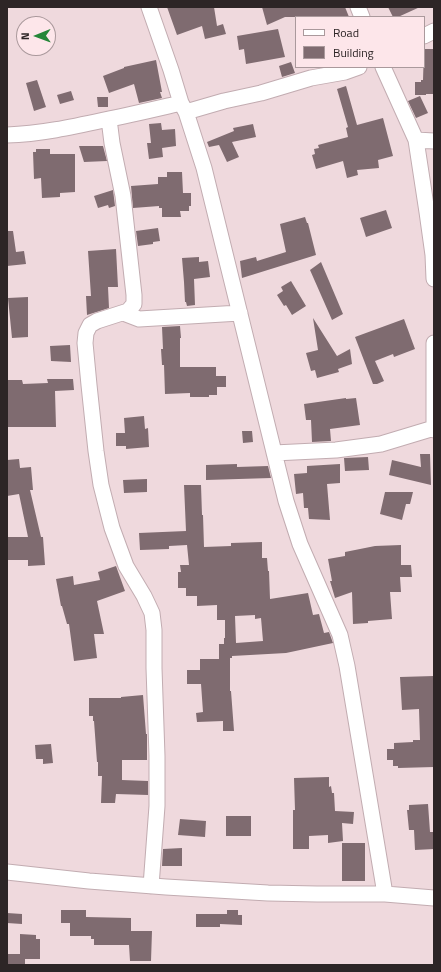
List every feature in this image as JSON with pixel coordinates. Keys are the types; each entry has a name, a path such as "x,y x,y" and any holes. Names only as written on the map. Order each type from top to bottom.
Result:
{"street":[{"path":"149,7 204,168 286,501 300,544 340,635 351,690 385,894"},
{"path":"425,35 434,30"},
{"path":"7,135 59,130 141,113 224,101 261,93 311,78 345,72 356,68"},
{"path":"384,68 416,140 428,220 434,279"},
{"path":"109,119 112,143 123,196 134,304 128,311 97,321 90,325 86,333 86,343 96,451 103,492 112,528 126,566 144,596 152,613 154,630 157,806 151,886"},
{"path":"416,140 434,141"},
{"path":"128,311 126,314 139,319 240,313"},
{"path":"274,453 336,450 381,444 434,429 434,343"},
{"path":"7,872 151,886 268,893 385,894 434,898"}],"building":[{"path":"167,7 214,7 217,26 223,24 226,34 205,39 202,26 177,35"},
{"path":"262,7 345,7 349,16 285,17 267,25"},
{"path":"388,7 420,7 400,16 392,16"},
{"path":"278,29 285,57 246,64 244,49 239,50 237,36"},
{"path":"425,49 434,49 434,94 415,95 415,82 421,82 421,80 423,80 423,68 425,68"},
{"path":"156,60 162,98 139,103 134,84 109,93 103,76 124,67"},
{"path":"291,62 295,73 282,77 279,66"},
{"path":"37,80 46,107 34,111 26,83"},
{"path":"346,86 357,125 383,118 393,156 378,160 379,168 357,170 358,175 347,178 343,161 316,169 312,155 315,154 314,149 319,148 318,145 348,137 346,128 348,127 337,89"},
{"path":"71,91 74,100 60,104 57,95"},
{"path":"420,96 428,113 416,118 408,101"},
{"path":"97,97 108,97 108,107 98,107"},
{"path":"161,123 162,130 175,129 176,146 162,148 163,157 149,159 147,143 151,143 149,124"},
{"path":"253,124 256,137 232,142 239,157 227,162 219,145 209,147 207,142 234,131 233,128"},
{"path":"79,146 103,146 107,161 84,162"},
{"path":"36,149 50,149 50,154 75,154 75,192 60,193 60,197 42,198 41,178 34,179 33,152 36,152"},
{"path":"167,172 182,172 183,193 191,193 191,206 189,206 189,211 180,211 181,217 162,217 162,208 159,208 159,206 133,208 131,186 158,184 158,177 167,177"},
{"path":"113,190 115,206 109,208 108,205 98,208 94,196"},
{"path":"386,210 392,228 366,237 360,218"},
{"path":"305,217 308,223 316,255 242,278 240,261 256,257 257,261 286,252 280,224"},
{"path":"158,228 160,241 153,242 153,244 138,246 136,231"},
{"path":"7,231 13,231 16,252 24,251 26,264 7,266"},
{"path":"116,249 118,287 108,287 109,308 87,315 86,296 91,296 88,251"},
{"path":"199,257 199,262 208,261 210,277 194,279 195,305 187,306 185,302 182,258"},
{"path":"321,262 343,314 332,320 310,270"},
{"path":"291,281 306,306 292,315 277,295 283,291 281,287"},
{"path":"28,297 28,337 12,338 8,298"},
{"path":"313,318 337,356 350,349 352,364 338,369 339,372 317,378 315,370 311,371 306,353 318,350"},
{"path":"404,319 415,349 394,357 393,354 375,361 384,381 373,384 355,337"},
{"path":"180,326 180,367 216,367 216,376 226,376 226,387 217,387 217,395 209,395 209,397 190,397 190,393 165,394 164,365 162,365 161,349 163,349 162,327"},
{"path":"70,345 71,362 51,361 50,346"},
{"path":"47,379 73,379 74,390 55,391 56,427 7,427 7,380 22,380 23,384 48,383"},
{"path":"356,398 360,425 330,429 331,441 312,442 311,420 306,420 304,404"},
{"path":"144,416 145,429 148,428 149,447 126,449 126,446 116,446 116,433 125,433 124,418"},
{"path":"242,431 252,431 253,442 243,443"},
{"path":"420,454 430,454 431,485 389,475 392,460 421,467"},
{"path":"368,457 369,470 345,471 344,458"},
{"path":"19,459 20,468 31,467 33,490 30,490 41,537 43,537 45,565 28,566 28,560 7,560 7,537 28,537 19,494 7,496 7,460"},
{"path":"237,464 237,467 268,466 271,478 206,480 206,465"},
{"path":"340,464 340,483 327,484 330,520 309,519 308,508 304,508 303,493 296,494 294,474 307,473 307,466"},
{"path":"147,479 147,492 124,493 123,480"},
{"path":"184,485 201,485 204,547 231,546 231,543 262,542 262,558 267,558 269,571 270,599 308,593 313,615 319,614 324,633 329,632 333,643 286,653 232,656 232,658 230,658 230,691 234,731 223,731 223,721 197,722 196,713 203,712 201,684 187,684 187,670 200,670 200,659 219,659 219,644 224,644 225,638 225,620 217,620 217,605 197,606 197,596 186,596 186,588 178,588 178,572 181,572 180,565 189,565 187,545 169,546 169,549 140,550 139,533 186,531","holes":["255,615 255,619 261,618 263,641 236,643 235,616"]},
{"path":"385,492 413,492 410,504 406,504 402,520 380,514"},
{"path":"401,545 401,565 411,565 412,577 400,577 401,592 390,592 392,619 353,624 352,592 335,598 330,581 332,581 328,559 345,556 345,552 375,546"},
{"path":"116,566 125,591 97,601 104,634 94,634 97,658 74,661 69,624 67,624 61,606 56,579 73,576 74,585 100,580 98,572"},
{"path":"434,676 434,767 398,768 398,766 393,766 393,760 387,760 387,749 394,749 394,743 420,740 419,709 402,710 400,677"},
{"path":"143,695 147,734 147,760 122,760 122,780 148,781 148,795 116,794 115,803 101,803 102,776 98,776 94,721 93,716 89,716 89,698 121,698"},
{"path":"51,744 53,763 43,764 43,759 36,759 35,745"},
{"path":"329,777 329,787 331,786 332,793 334,793 335,811 354,812 353,824 342,823 343,841 328,843 328,835 309,836 309,849 293,849 293,810 295,810 294,778"},
{"path":"428,804 430,832 434,832 434,849 415,850 414,830 409,830 407,810 409,810 409,805"},
{"path":"226,816 251,816 251,836 226,836"},
{"path":"180,819 206,821 205,837 178,835"},
{"path":"342,843 365,843 365,881 342,881"},
{"path":"182,848 182,866 162,866 163,849"},
{"path":"61,910 86,910 86,917 131,918 131,931 152,931 151,961 130,961 129,945 94,945 94,939 91,939 91,936 70,936 70,923 61,923"},
{"path":"227,910 238,910 238,915 242,915 242,925 220,924 220,927 196,927 196,914 227,914"},
{"path":"7,913 22,914 22,924 7,923"},
{"path":"20,934 36,935 36,939 40,939 40,959 25,959 25,965 7,965 7,954 20,954"}]}
